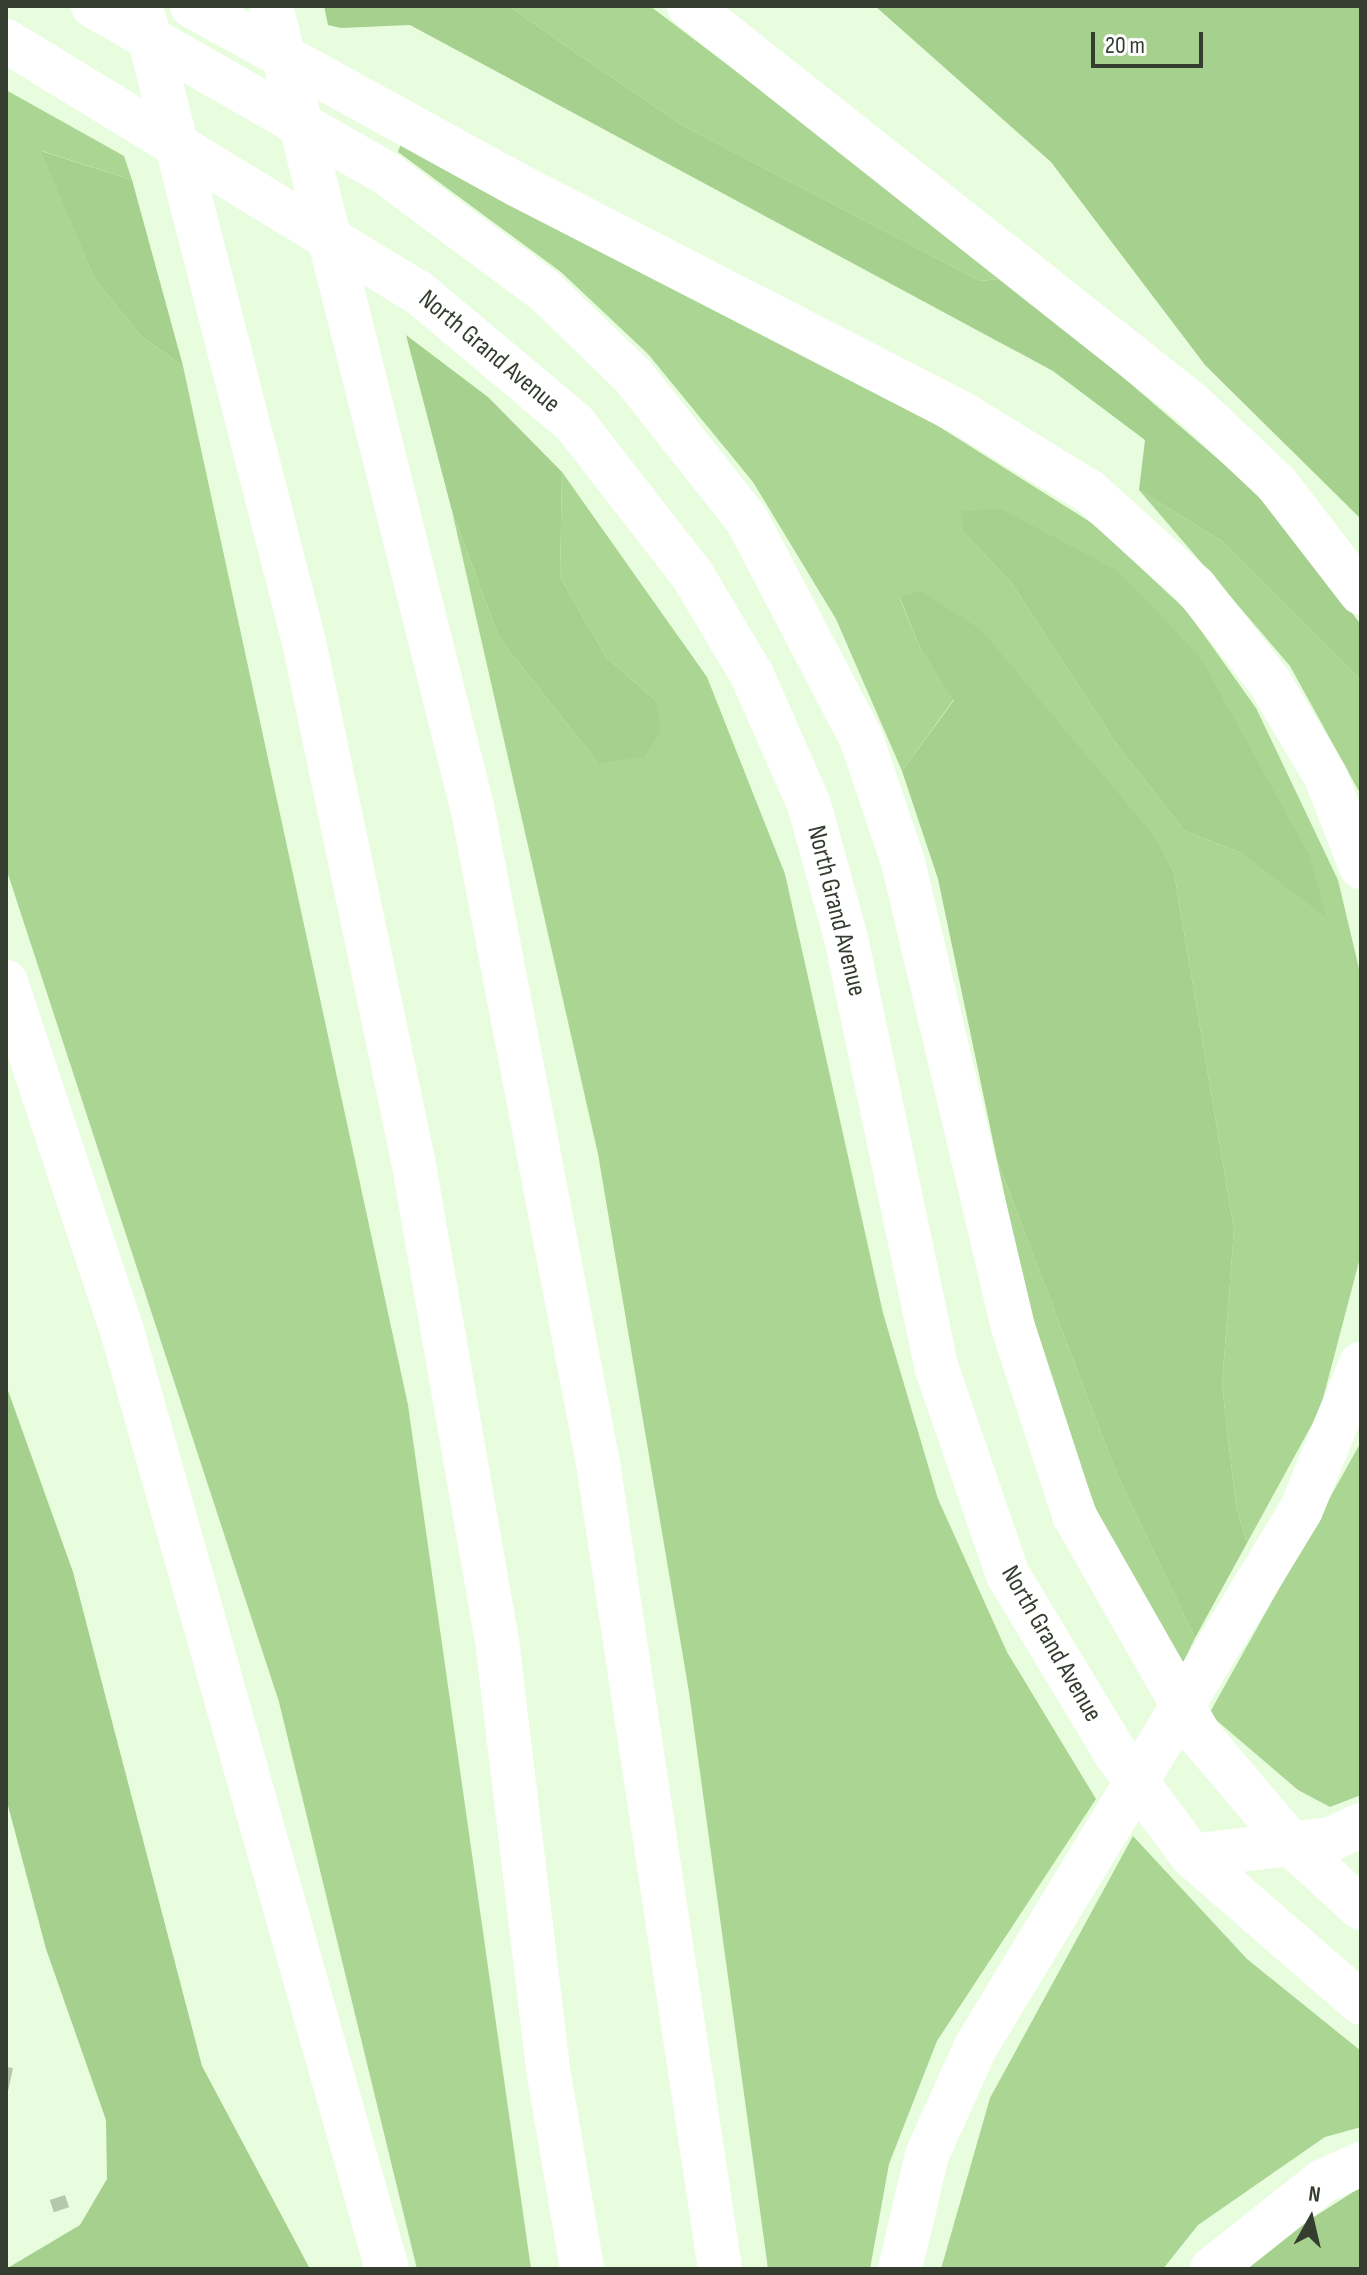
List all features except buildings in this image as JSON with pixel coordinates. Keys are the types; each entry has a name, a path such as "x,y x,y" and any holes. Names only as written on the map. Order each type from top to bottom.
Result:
{"main road":[{"path":"93,6 387,174 545,291 634,377 747,520 861,738 903,862 1013,1327 1074,1515 1200,1736 1292,1845 1361,1908"},
{"path":"141,6 231,344 304,642 413,1160 498,1649 549,2075 582,2269"},
{"path":"192,6 530,191 963,414 1090,492 1195,587 1269,681 1326,777 1361,867"},
{"path":"271,6 473,811 598,1463 720,2269"},
{"path":"689,6 1191,403 1276,483 1361,593"},
{"name":"North Grand Avenue","path":"6,41 430,301 574,423 693,576 752,675 809,804 846,938 937,1369 1008,1575 1108,1741 1192,1856 1361,2003"},
{"path":"6,982 90,1222 387,2269"},
{"path":"900,2269 927,2155 949,2100 1301,1510 1361,1364"},
{"path":"1192,1856 1292,1845 1361,1825"},
{"path":"1212,2269 1323,2181 1361,2164"}],"green space":[{"path":"324,6 508,6 680,124 980,281 1008,278 1276,509 1361,625 1361,680 1222,541 1139,490 1145,440 1053,371 410,25 341,28 328,25"},
{"path":"508,6 650,6 1008,278 980,281 680,124"},
{"path":"875,6 1361,6 1361,519 1205,365 1051,162"},
{"path":"6,90 124,156 132,180 42,151 95,280 142,337 183,366 408,1405 531,2269 417,2269 279,1702 6,868"},
{"path":"401,143 900,402 1095,525 1187,611 1256,708 1338,880 1361,977 1361,1254 1320,1410 1247,1543 1236,1506 1222,1385 1234,1230 1174,872 1154,837 920,590 900,599 921,650 954,699 902,771 836,619 753,482 648,354 561,272 398,152","holes":["964,533 1200,657 1327,917 1239,852 1185,831 1117,745 1011,582"]},
{"path":"41,151 132,180 183,366 142,337 95,280"},
{"path":"406,335 488,397 562,472 560,577 606,657 655,700 661,732 644,757 598,763 499,638 452,511"},
{"path":"562,472 707,677 785,874 883,1313 938,1499 1007,1652 1096,1799 937,2041 889,2164 870,2269 768,2269 689,1692 598,1154 452,511 499,638 598,763 655,700 606,657 560,577"},
{"path":"1139,490 1222,541 1361,680 1361,795 1290,666"},
{"path":"1001,509 1118,571 1200,657 1309,855 1327,918 1239,852 1185,831 1117,745 1011,582 964,533 961,511"},
{"path":"920,590 981,630 1154,836 1174,872 1234,1230 1222,1385 1236,1506 1247,1543 1195,1638 1116,1472 997,1160 938,879 902,771 954,700 921,650 900,598"},
{"path":"997,1160 1116,1472 1195,1638 1180,1669 1104,1531 1036,1344"},
{"path":"6,1385 73,1572 202,2066 310,2269 6,2269 80,2225 107,2179 106,2120 46,1949 6,1798"},
{"path":"1361,1442 1361,1795 1330,1807 1298,1790 1209,1714"},
{"path":"1133,1836 1247,1959 1361,2051 1361,2127 1325,2137 1198,2225 1163,2269 941,2269 990,2098"},
{"path":"1361,2187 1361,2269 1244,2269 1267,2247"}]}
